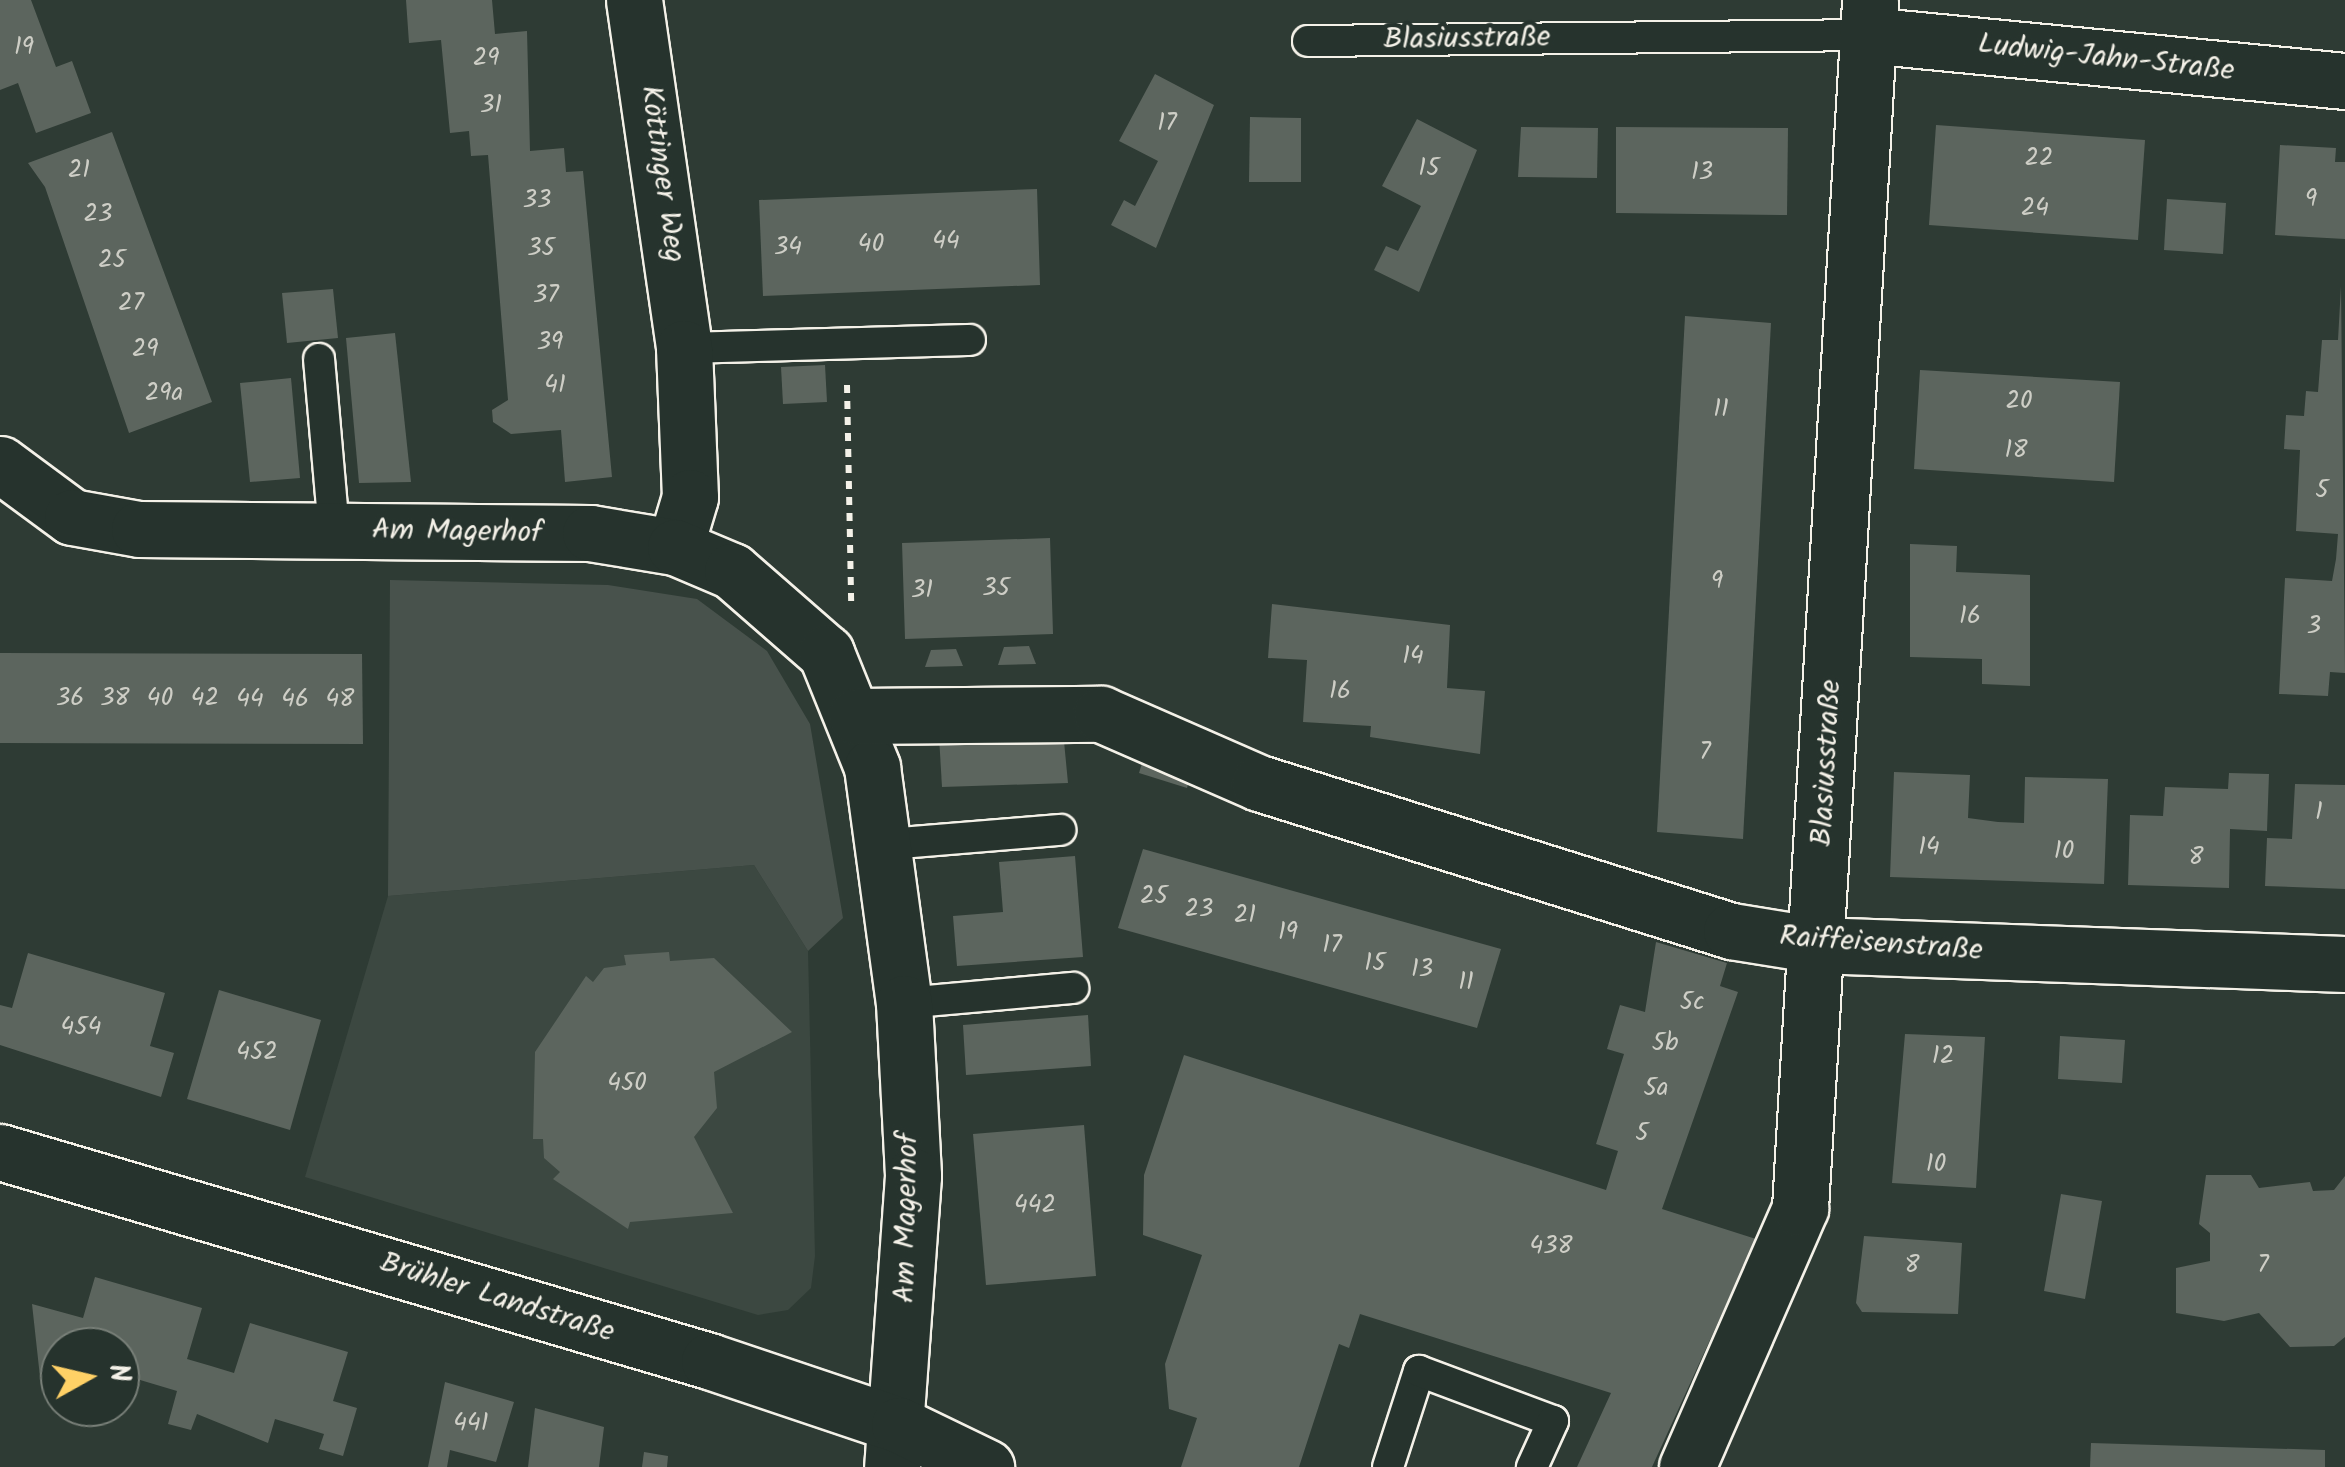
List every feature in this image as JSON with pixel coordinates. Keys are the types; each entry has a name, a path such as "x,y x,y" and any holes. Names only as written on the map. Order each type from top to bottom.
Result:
{"street":[{"name":"Köttinger Weg","path":"634,0 684,348 690,498 675,547"},
{"name":"Ludwig-Jahn-Straße","path":"1868,18 2345,81"},
{"name":"Blasiusstraße","path":"1687,1467 1800,1208 1868,18"},
{"name":"Am Magerhof","path":"0,464 72,517 139,529 590,533 675,547 732,571 826,653 856,716 888,844 904,1002 913,1176 896,1446"},
{"name":"Raiffeisenstraße","path":"856,716 1100,714 1259,783 1730,931 1818,945 2345,964"},
{"name":"Brühler Landstraße","path":"0,1152 896,1446 986,1467"}],"lane":[{"name":"Blasiusstraße","path":"1308,41 1868,18"},
{"path":"684,348 970,340"},
{"path":"319,359 334,531"},
{"path":"888,844 1060,830"},
{"path":"904,1002 1073,988"},
{"path":"1388,1467 1419,1371 1554,1421 1532,1467"}],"path":[{"path":"826,653 852,620 846,344"}],"shaded area":[{"path":"390,580 608,585 697,599 767,651 810,724 843,918 808,951 754,865 388,896"},
{"path":"754,865 808,951 815,1256 811,1288 788,1310 758,1315 305,1177 388,896"}],"building":[{"path":"0,0 31,0 56,67 72,61 91,113 36,133 18,83 0,90"},
{"path":"406,0 492,0 495,34 527,31 530,151 564,148 566,172 583,171 612,477 565,482 561,430 511,434 493,422 492,410 508,400 488,155 471,156 469,131 450,133 441,40 409,43"},
{"path":"1155,74 1214,105 1156,248 1111,225 1124,200 1135,206 1158,161 1119,141"},
{"path":"1250,117 1301,118 1301,182 1249,182"},
{"path":"1417,119 1477,150 1419,292 1374,270 1386,246 1398,251 1421,206 1382,186"},
{"path":"1936,125 2145,140 2138,240 1929,225"},
{"path":"1521,127 1598,128 1597,178 1518,177"},
{"path":"1616,127 1788,128 1787,215 1616,213"},
{"path":"112,132 212,402 129,433 45,187 28,163"},
{"path":"2280,145 2336,148 2335,162 2345,162 2345,239 2275,235"},
{"path":"1037,189 1040,285 763,296 759,200"},
{"path":"2167,199 2226,203 2223,254 2164,250"},
{"path":"2341,286 2345,673 2330,672 2328,696 2279,694 2285,578 2332,581 2336,559 2338,534 2296,531 2300,450 2284,449 2286,415 2304,416 2306,391 2318,392 2322,340 2338,340"},
{"path":"333,289 338,338 287,343 282,293"},
{"path":"1685,316 1771,323 1743,839 1657,832"},
{"path":"395,333 411,482 359,483 346,338"},
{"path":"825,365 827,402 783,404 781,367"},
{"path":"1920,370 2120,382 2114,482 1914,469"},
{"path":"291,378 300,478 250,482 240,383"},
{"path":"1050,538 1053,634 905,639 902,543"},
{"path":"1910,544 1957,546 1956,572 2030,575 2030,686 1982,684 1982,659 1910,657"},
{"path":"1272,604 1450,625 1447,688 1485,691 1480,754 1370,737 1371,726 1303,722 1307,660 1268,658"},
{"path":"1029,646 1036,664 998,665 1004,647"},
{"path":"956,649 963,666 925,667 931,650"},
{"path":"0,653 362,654 363,744 0,743"},
{"path":"1063,731 1068,783 942,787 939,736"},
{"path":"1146,750 1194,764 1187,788 1139,773"},
{"path":"1894,772 1970,775 1968,818 2024,823 2025,777 2108,779 2104,884 1890,877"},
{"path":"2229,773 2269,774 2267,831 2230,829 2229,888 2128,885 2130,815 2163,816 2165,787 2228,789"},
{"path":"2295,784 2345,785 2345,889 2265,886 2267,838 2292,839"},
{"path":"1143,849 1501,949 1477,1028 1118,928"},
{"path":"1075,856 1083,957 957,966 953,916 1003,912 999,862"},
{"path":"1656,942 1727,963 1720,986 1738,992 1662,1209 1756,1239 1652,1467 1577,1467 1611,1393 1360,1314 1349,1348 1339,1344 1299,1467 1181,1467 1197,1418 1169,1409 1165,1364 1202,1255 1143,1235 1144,1175 1184,1055 1606,1190 1618,1151 1596,1144 1624,1054 1607,1049 1620,1005 1645,1012"},
{"path":"669,952 670,961 714,958 792,1032 714,1072 717,1108 694,1137 733,1213 630,1222 628,1229 553,1179 560,1172 544,1158 543,1139 533,1139 535,1052 586,976 593,982 604,968 626,965 624,955"},
{"path":"28,953 165,993 150,1046 174,1053 161,1097 0,1045 0,1005 12,1008"},
{"path":"219,990 321,1020 290,1130 187,1099"},
{"path":"1088,1015 1091,1066 966,1075 963,1025"},
{"path":"1905,1034 1985,1037 1976,1188 1892,1183"},
{"path":"2060,1036 2125,1040 2122,1083 2058,1079"},
{"path":"1084,1125 1096,1276 986,1285 973,1134"},
{"path":"2206,1175 2251,1175 2259,1188 2310,1182 2313,1191 2334,1190 2345,1176 2345,1337 2334,1346 2290,1347 2259,1313 2224,1321 2176,1313 2176,1268 2210,1261 2210,1233 2199,1224"},
{"path":"2061,1194 2102,1201 2085,1299 2044,1291"},
{"path":"1864,1236 1962,1243 1958,1314 1862,1312 1856,1303"},
{"path":"95,1277 202,1308 187,1359 234,1373 250,1323 348,1352 333,1401 357,1408 343,1456 319,1449 324,1434 275,1419 268,1443 197,1414 191,1430 168,1424 177,1391 140,1380 140,1327 40,1327 40,1377 32,1304 83,1318"},
{"path":"445,1382 514,1402 496,1462 450,1450 447,1467 428,1467"},
{"path":"535,1408 604,1427 599,1467 528,1467"},
{"path":"2091,1443 2325,1450 2325,1467 2090,1467"},
{"path":"644,1452 668,1456 667,1467 642,1467"}]}
